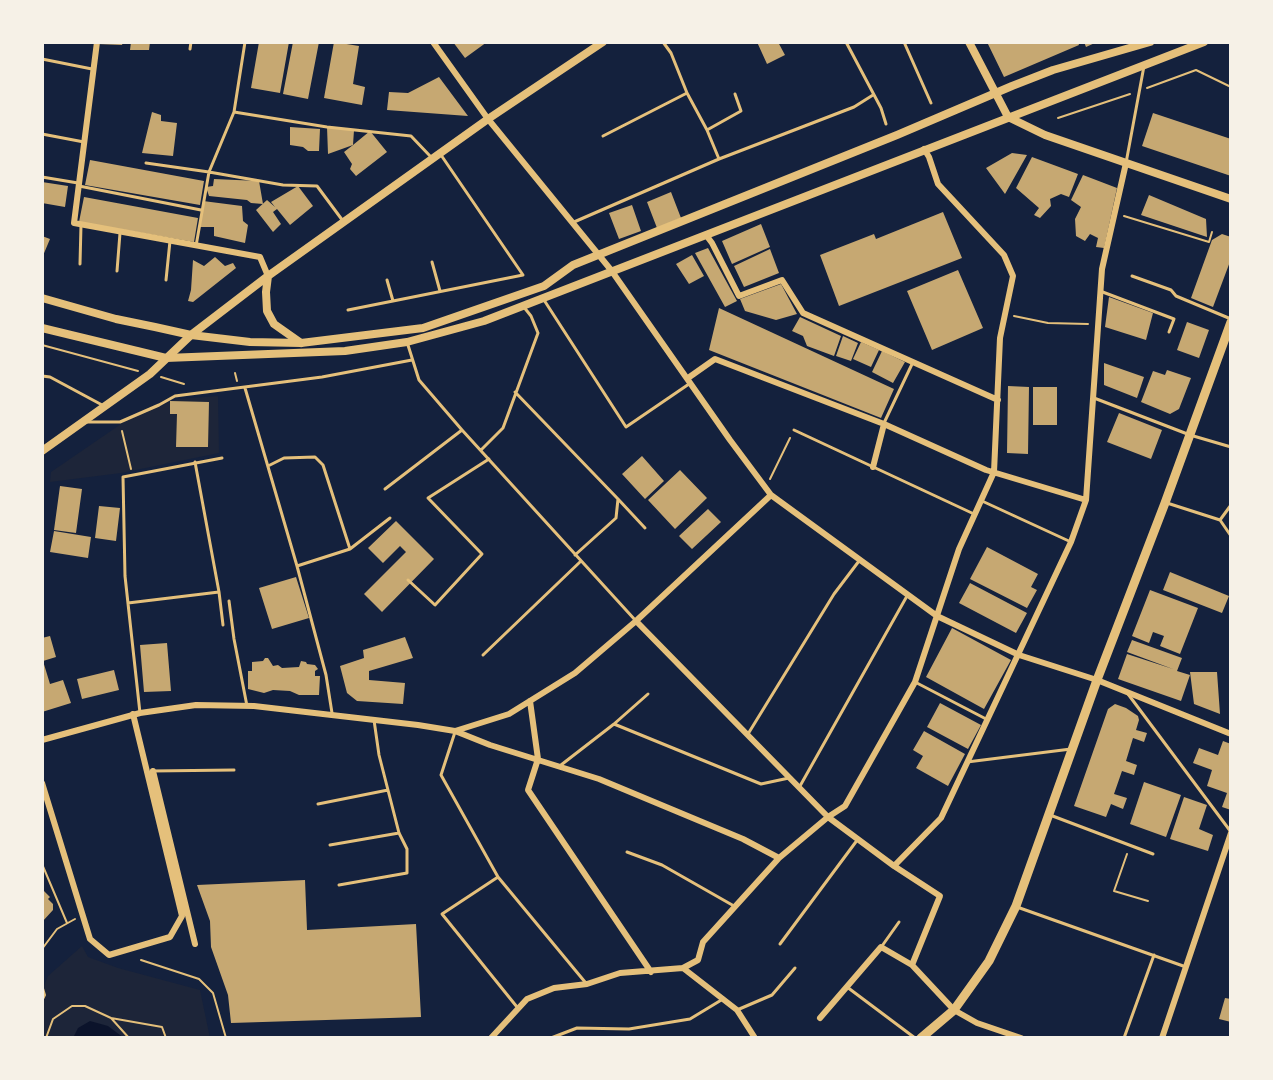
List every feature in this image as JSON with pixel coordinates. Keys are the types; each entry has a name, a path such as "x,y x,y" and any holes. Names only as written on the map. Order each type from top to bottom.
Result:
{"main road":[{"path":"969,42 1008,117 1045,135 1231,199"},
{"path":"42,298 116,319 191,335 250,342 301,343 423,328 544,286 573,265 601,259 1053,70 1150,42"},
{"path":"42,328 166,358 345,351 407,342 484,321 1204,42"},
{"path":"921,1038 954,1010 989,962 1016,906 1096,680 1166,502 1231,320"}],"street":[{"path":"97,42 74,223 260,257 268,276 267,311 274,324 301,343"},
{"path":"433,42 488,119 611,270 771,495 937,615 1019,655 1096,680 1231,734"},
{"path":"42,451 150,374 191,335 268,276 488,119 603,42"},
{"path":"491,1038 527,999 554,988 586,984 620,973 683,968 698,960 703,942 779,858 828,817 845,806 915,682 959,549 994,472 1000,338 1013,276 1004,255 938,184 924,149"},
{"path":"894,866 941,818 1071,542 1086,500 1102,269 1126,163"},
{"path":"706,235 739,296 782,280 803,313 998,400"},
{"path":"689,381 715,359 884,424 948,454 994,472 1086,500"},
{"path":"873,467 884,424"},
{"path":"455,731 509,714 575,673 636,621 771,495"},
{"path":"636,621 828,817 894,866 940,896 912,965"},
{"path":"530,701 538,759 528,790 651,972"},
{"path":"42,740 136,713 196,705 247,706 455,731 490,745 561,765 599,779 743,839 779,858"},
{"path":"136,713 195,944"},
{"path":"42,783 81,916 90,939 109,955 170,937 182,916 150,771"},
{"path":"1162,1038 1231,833"},
{"path":"820,1018 881,947 912,965 954,1010 977,1023 1021,1038"},
{"path":"683,968 737,1010 755,1038"}],"lane":[{"path":"190,48 191,42"},
{"path":"196,246 209,172 234,112 245,42"},
{"path":"663,42 671,54 719,159"},
{"path":"846,42 886,124"},
{"path":"903,42 931,103"},
{"path":"42,58 94,69"},
{"path":"1126,163 1144,64"},
{"path":"603,136 687,93"},
{"path":"707,130 741,111 735,94"},
{"path":"572,222 756,143 854,107 873,95"},
{"path":"234,112 327,127 411,136 436,156 523,275 348,310"},
{"path":"42,134 84,142"},
{"path":"146,163 283,185 317,186 344,223"},
{"path":"42,177 201,210"},
{"path":"80,264 81,225"},
{"path":"117,271 120,233"},
{"path":"166,280 170,241"},
{"path":"432,262 440,291"},
{"path":"1132,276 1171,290 1176,296 1231,320"},
{"path":"387,280 393,301"},
{"path":"1100,291 1174,319 1169,332"},
{"path":"543,298 626,427 689,381"},
{"path":"481,450 503,428 538,333 531,316 523,306"},
{"path":"407,342 419,380 636,621"},
{"path":"80,422 120,422 176,396 322,377 412,360"},
{"path":"884,424 913,362"},
{"path":"42,376 50,377 104,406"},
{"path":"245,388 297,566 326,675 332,715"},
{"path":"515,392 645,528"},
{"path":"1092,397 1190,435 1231,447"},
{"path":"385,489 462,430"},
{"path":"794,430 974,514"},
{"path":"267,467 284,458 315,457 323,465 350,549"},
{"path":"136,713 125,576 123,477 222,458"},
{"path":"408,580 435,605 482,555 428,498 489,459"},
{"path":"195,462 223,625"},
{"path":"575,555 616,518 618,499"},
{"path":"981,500 1071,542"},
{"path":"1166,502 1220,520 1231,536"},
{"path":"1220,520 1231,505"},
{"path":"297,566 350,549 390,518"},
{"path":"747,735 834,594 860,560"},
{"path":"483,655 581,561"},
{"path":"127,603 219,592"},
{"path":"799,788 907,594"},
{"path":"229,601 247,706"},
{"path":"915,682 988,720"},
{"path":"561,765 648,694"},
{"path":"1128,694 1231,833"},
{"path":"339,885 407,873 407,849 399,833 379,755 374,720"},
{"path":"614,724 761,784 789,778"},
{"path":"455,731 441,775 498,877 586,984"},
{"path":"967,762 1073,748"},
{"path":"150,771 234,770"},
{"path":"318,804 388,790"},
{"path":"1048,814 1153,854"},
{"path":"330,844 399,833"},
{"path":"780,944 858,839"},
{"path":"627,852 662,865 736,907"},
{"path":"498,877 442,914 518,1009"},
{"path":"1016,906 1186,967"},
{"path":"881,947 898,922"},
{"path":"1124,1038 1154,955"},
{"path":"737,1010 772,995 795,968"},
{"path":"847,987 915,1038"},
{"path":"551,1038 578,1028 629,1029 690,1019 723,999"}],"path":[{"path":"1114,213 1209,242 1212,232"},
{"path":"1005,315 1048,323 1098,324"},
{"path":"42,345 184,384"},
{"path":"120,422 132,474"},
{"path":"765,487 794,430"},
{"path":"1131,844 1114,891 1148,901"},
{"path":"42,864 67,923"},
{"path":"42,949 57,929 81,916"},
{"path":"141,960 199,978 213,993 226,1038"},
{"path":"42,985 45,995 42,1001"},
{"path":"46,1038 53,1019 72,1006 85,1006 111,1018 162,1027 166,1038"},
{"path":"111,1018 129,1038"}],"shaded area":[{"path":"218,396 219,453 121,473 50,482 51,472 124,422 177,399"},
{"path":"82,946 88,957 118,968 200,990 210,1038 42,1038 42,991 48,976"},
{"path":"90,1021 108,1026 124,1038 73,1038 78,1028"}],"building":[{"path":"97,42 123,42 122,45 97,44"},
{"path":"131,42 150,42 149,50 130,50"},
{"path":"259,42 289,42 280,93 251,88"},
{"path":"293,42 319,42 308,99 283,94"},
{"path":"334,42 359,46 353,84 365,87 362,105 324,98"},
{"path":"453,42 487,42 465,58"},
{"path":"757,42 778,42 785,55 767,64"},
{"path":"987,42 1078,42 1079,45 1004,77"},
{"path":"1084,42 1097,42 1086,47"},
{"path":"439,77 468,116 387,110 389,92 408,93"},
{"path":"152,112 161,115 161,121 177,123 173,156 142,153"},
{"path":"1153,113 1231,139 1231,176 1142,146"},
{"path":"290,127 320,129 319,151 308,151 303,147 290,145"},
{"path":"327,127 354,130 353,145 328,154"},
{"path":"370,131 387,152 356,176 350,169 352,164 344,152"},
{"path":"1012,153 1027,155 1005,194 986,168"},
{"path":"1032,157 1078,174 1069,197 1061,194 1050,199 1051,206 1040,218 1034,215 1039,208 1016,188"},
{"path":"90,160 204,181 200,205 85,185"},
{"path":"1083,175 1117,188 1104,248 1096,247 1098,238 1090,234 1085,241 1076,236 1075,219 1081,207 1071,200"},
{"path":"214,179 259,181 263,204 209,196 206,187 213,186"},
{"path":"42,182 68,186 65,207 42,203"},
{"path":"298,186 313,206 290,225 277,209 273,212 281,224 273,232 256,210 267,200 275,207 271,202"},
{"path":"671,192 681,218 657,228 647,202"},
{"path":"1149,195 1206,219 1207,237 1141,215"},
{"path":"84,197 198,218 194,242 79,222"},
{"path":"203,201 242,206 243,221 248,225 245,243 214,236 214,227 199,227"},
{"path":"632,205 641,231 619,239 609,213"},
{"path":"943,212 962,258 839,306 820,255 874,234 876,239"},
{"path":"761,224 770,247 732,264 722,241"},
{"path":"1222,234 1231,237 1231,259 1213,307 1191,298 1212,240"},
{"path":"42,236 50,239 42,258"},
{"path":"708,248 737,301 725,307 695,253"},
{"path":"770,249 779,273 744,287 734,266"},
{"path":"692,255 704,276 689,284 676,264"},
{"path":"215,257 225,266 233,263 236,268 193,302 188,301 193,260 204,266"},
{"path":"958,270 983,328 932,350 907,291"},
{"path":"781,284 797,314 776,320 745,311 740,299"},
{"path":"1109,297 1153,313 1146,340 1105,327"},
{"path":"719,308 894,389 881,418 709,350"},
{"path":"800,317 841,336 834,356 807,346 803,336 792,331"},
{"path":"1187,322 1209,330 1199,358 1177,350"},
{"path":"843,336 858,343 851,361 836,356"},
{"path":"861,342 879,350 871,367 853,359"},
{"path":"882,351 905,362 893,383 872,372"},
{"path":"1104,363 1144,377 1137,398 1104,385"},
{"path":"1167,370 1191,378 1179,409 1170,414 1141,402 1153,371 1165,375"},
{"path":"1008,386 1029,387 1028,454 1007,453"},
{"path":"1033,387 1057,387 1057,425 1033,425"},
{"path":"170,401 209,402 208,447 176,447 177,414 170,414"},
{"path":"1119,413 1162,430 1151,459 1107,442"},
{"path":"642,456 664,481 645,499 622,474"},
{"path":"680,470 707,498 675,529 648,500"},
{"path":"60,486 82,489 76,533 54,530"},
{"path":"99,506 120,508 116,541 95,538"},
{"path":"708,509 721,522 692,549 679,536"},
{"path":"396,521 434,559 382,612 364,594 406,552 400,546 383,563 368,548"},
{"path":"54,531 91,537 88,558 50,552"},
{"path":"987,547 1038,574 1031,587 1037,590 1027,608 970,579"},
{"path":"1170,572 1229,596 1222,613 1163,590"},
{"path":"296,577 309,618 272,629 259,588"},
{"path":"970,583 1027,613 1016,633 959,603"},
{"path":"1150,590 1198,608 1180,654 1160,646 1164,636 1153,632 1149,643 1132,636"},
{"path":"952,628 1011,660 984,709 926,677"},
{"path":"50,636 56,657 43,661 50,684 63,680 71,703 42,712 42,638"},
{"path":"405,637 413,658 369,671 369,680 405,683 403,704 357,701 347,693 340,666 364,658 363,650"},
{"path":"1132,640 1182,658 1177,671 1190,675 1181,701 1118,679 1127,654 1173,669 1127,652"},
{"path":"167,643 171,691 144,692 140,645"},
{"path":"268,658 273,666 278,665 282,668 299,667 301,661 315,665 318,669 315,671 315,676 320,676 319,695 299,695 290,691 273,690 264,693 248,689 248,671 252,671 252,662 263,661"},
{"path":"114,670 119,690 82,699 77,679"},
{"path":"1190,672 1217,672 1220,714 1194,704"},
{"path":"940,703 981,725 968,749 927,727"},
{"path":"1115,704 1138,716 1136,730 1147,733 1144,742 1133,738 1126,761 1137,765 1134,775 1122,771 1114,794 1127,798 1123,809 1111,804 1106,817 1074,806 1108,709"},
{"path":"924,731 965,754 948,786 916,768 923,756 913,750"},
{"path":"1223,741 1231,744 1231,810 1222,807 1227,793 1207,786 1212,770 1193,763 1199,748 1218,755"},
{"path":"1144,782 1181,795 1166,837 1130,824"},
{"path":"1184,797 1207,805 1199,829 1213,835 1208,851 1170,839"},
{"path":"305,880 307,930 416,924 421,1017 231,1023 228,995 211,947 210,921 197,885"},
{"path":"44,891 50,897 48,899 53,904 53,910 42,922 42,893"},
{"path":"1225,998 1231,999 1231,1022 1219,1019"}]}
